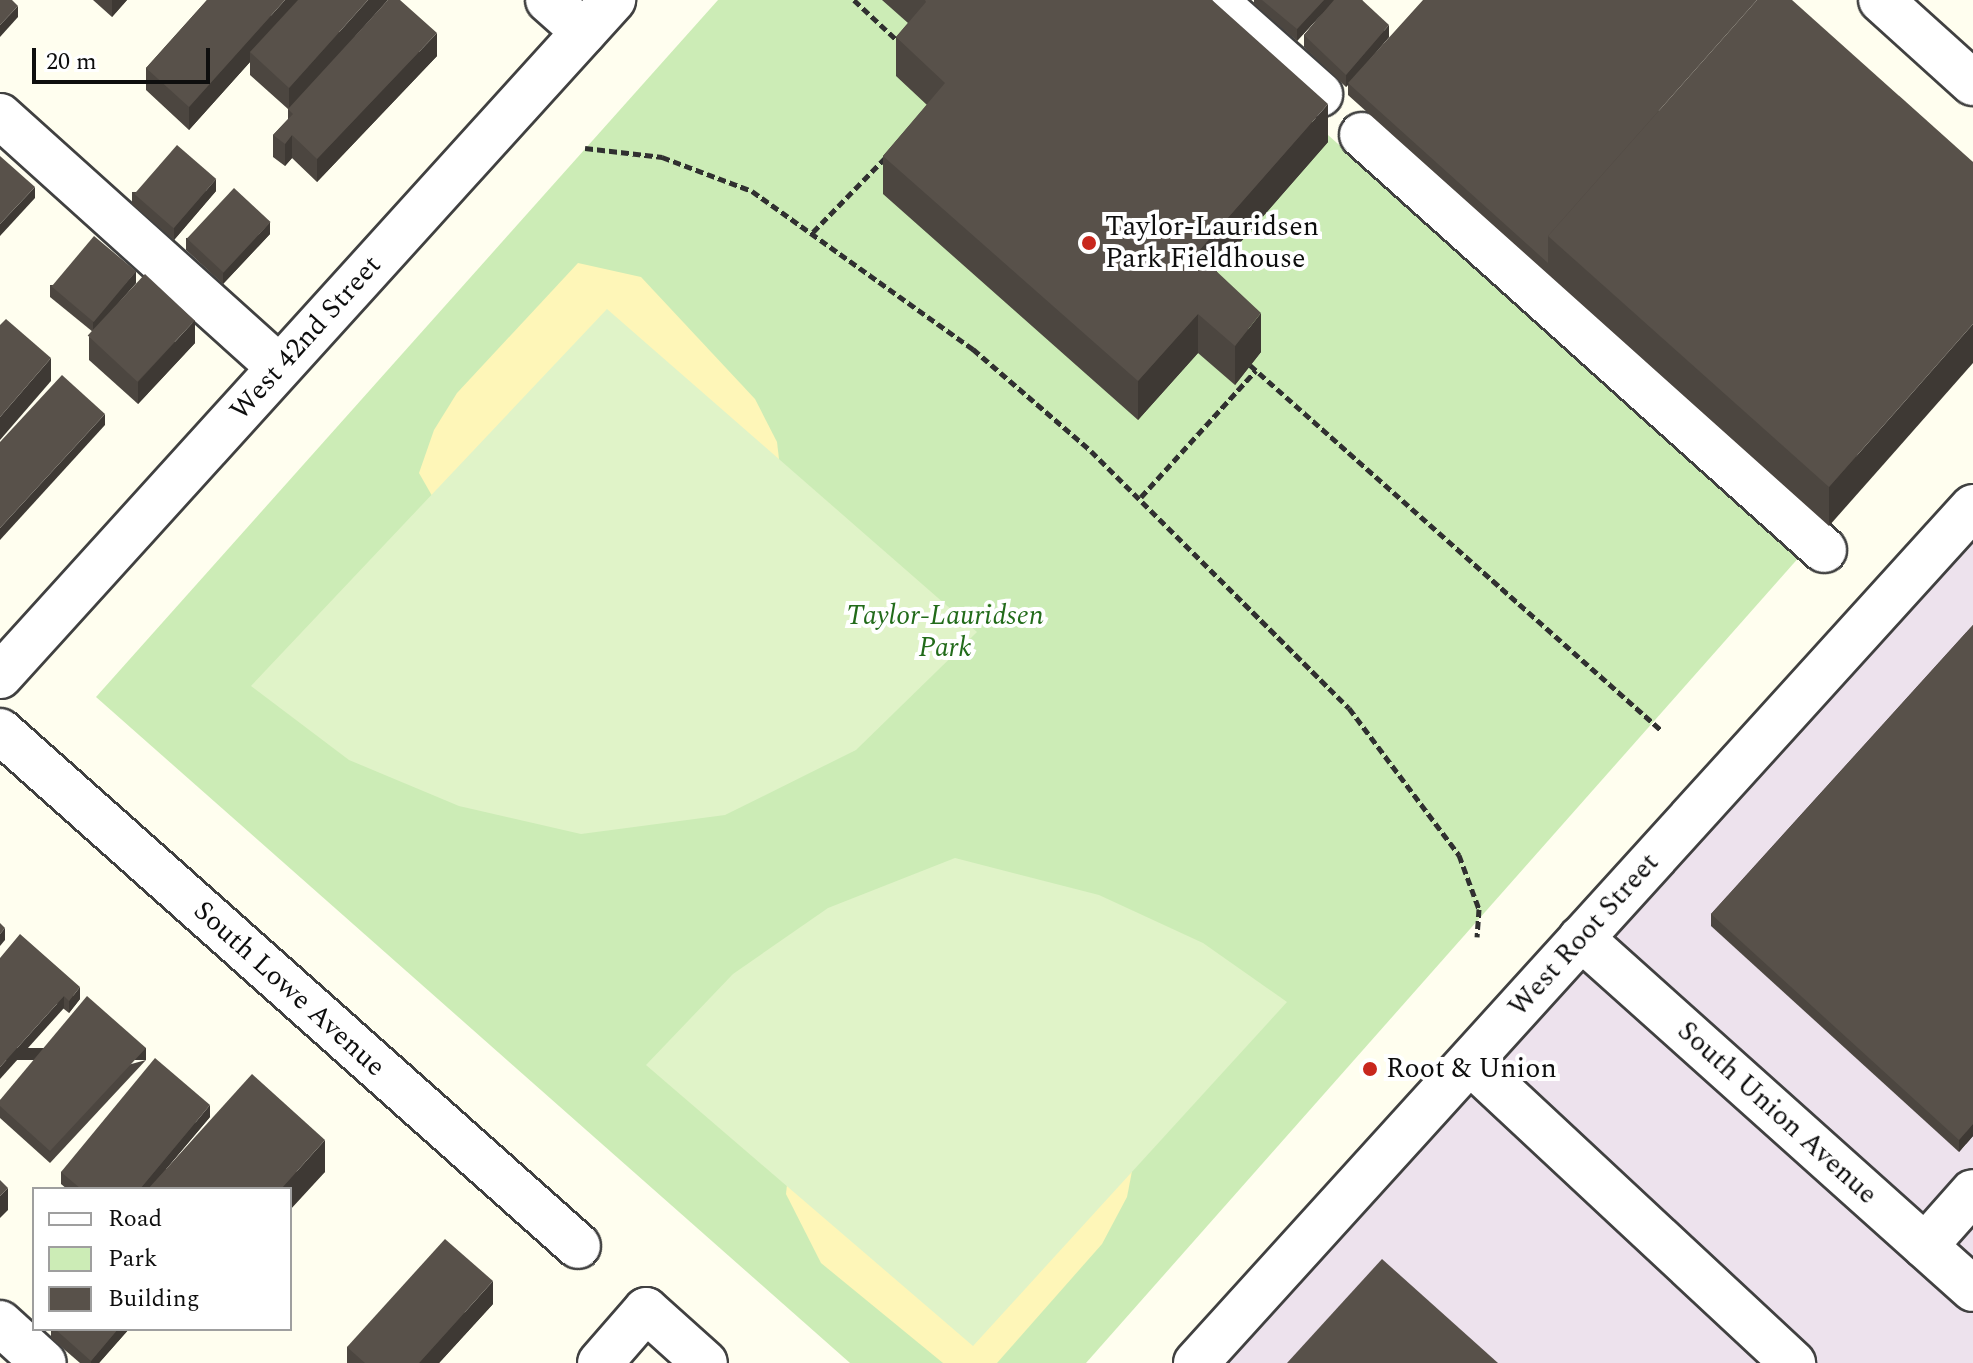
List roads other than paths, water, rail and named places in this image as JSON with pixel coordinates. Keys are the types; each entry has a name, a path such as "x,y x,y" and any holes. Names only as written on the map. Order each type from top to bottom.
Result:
{"street":[{"path":"548,0 584,32"},
{"name":"West 42nd Street","path":"0,676 613,0"},
{"path":"1214,0 1320,94"},
{"path":"1881,0 1973,83"},
{"path":"0,116 279,367"},
{"path":"1362,135 1824,550"},
{"name":"West Root Street","path":"1196,1363 1973,507"},
{"name":"South Lowe Avenue","path":"0,731 578,1246"},
{"name":"South Union Avenue","path":"1581,938 1973,1289"},
{"path":"1470,1062 1793,1363"},
{"path":"1925,1246 1973,1192"},
{"path":"600,1363 646,1310 705,1363"},
{"path":"0,1323 44,1363"}],"place":[{"name":"Taylor-Lauridsen Park Fieldhouse","path":"1089,243"},
{"name":"Root & Union","path":"1370,1069"}],"park label":[{"name":"Taylor-Lauridsen Park","path":"945,632"}]}
